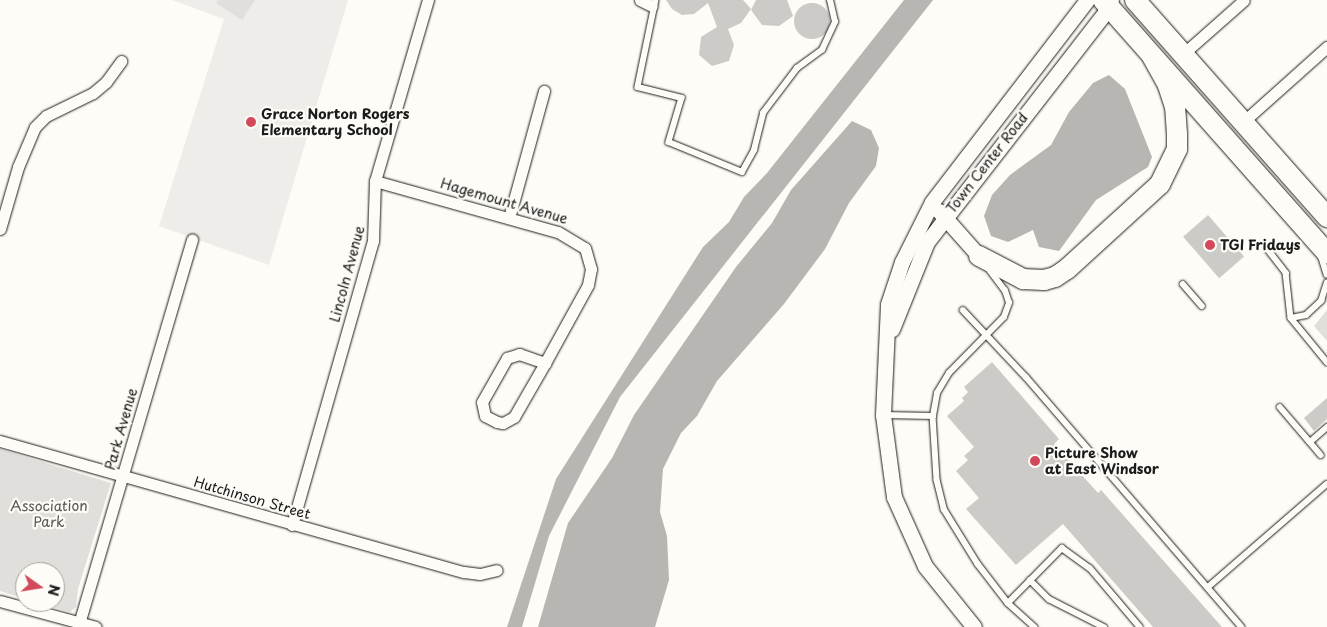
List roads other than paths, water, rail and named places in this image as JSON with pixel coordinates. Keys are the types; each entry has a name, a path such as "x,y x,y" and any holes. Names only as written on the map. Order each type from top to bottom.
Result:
{"highway":[{"path":"1135,0 1327,217"},
{"path":"1108,2 1152,56 1327,253"},
{"path":"979,256 1023,278 1044,280 1055,276 1067,269 1160,184 1177,149 1178,134 1175,107 1168,85 1152,56"}],"street":[{"name":"Lincoln Avenue","path":"292,525 373,241 376,181 428,0"},
{"path":"640,0 654,3"},
{"name":"Town Center Road","path":"967,625 925,566 904,523 889,476 883,415 891,296 902,262 932,202 1087,0"},
{"path":"1183,54 1244,0"},
{"name":"Town Center Road","path":"888,340 911,275 927,242 1108,2"},
{"path":"1243,122 1327,47"},
{"path":"0,229 18,167 35,127 46,116 93,93 106,82 121,61"},
{"path":"508,218 544,91"},
{"name":"Hagemount Avenue","path":"376,181 570,236 585,248 589,256 591,269 588,285 545,363 514,417 503,423 485,416 482,402 507,358 528,354 545,363"},
{"path":"932,202 979,256"},
{"name":"Park Avenue","path":"79,625 192,239"},
{"name":"Hutchinson Street","path":"0,441 292,525 464,572 480,574 497,570"},
{"path":"0,601 79,625 96,627"}],"lane":[{"path":"654,3 654,20 638,88 682,98 669,142 742,172 754,150 763,113 797,68 822,50 835,22 830,0"},
{"path":"1311,235 1327,274"},
{"path":"1266,247 1286,273 1290,318 1327,362"},
{"path":"979,256 1006,290 1009,303 1004,317 988,335 948,372 937,392 933,416 937,480 944,509 958,536 1008,603 1035,627"},
{"path":"1290,318 1306,315 1321,301 1327,283"},
{"path":"1183,284 1202,306"},
{"path":"962,310 988,335 1242,627"},
{"path":"1280,408 1320,455"},
{"path":"883,415 933,416"},
{"path":"1310,442 1327,427"},
{"path":"1208,587 1327,484"},
{"path":"1008,603 1062,548 1090,568 1140,627"},
{"path":"1030,580 1049,599 1104,627"}],"place":[{"name":"Grace Norton Rogers Elementary School","path":"251,122"},
{"name":"TGI Fridays","path":"1210,245"},
{"name":"Picture Show at East Windsor","path":"1035,461"}],"park label":[{"name":"Association Park","path":"49,514"}]}
